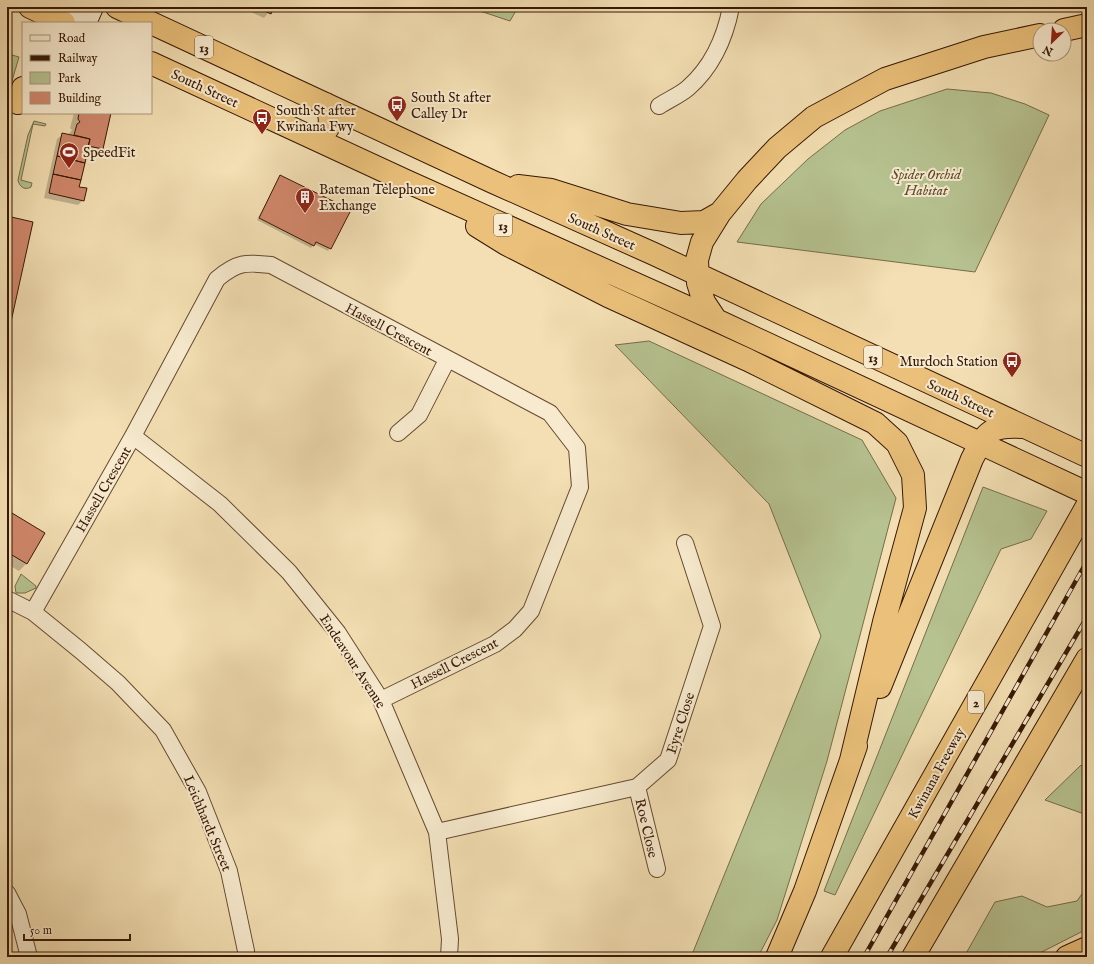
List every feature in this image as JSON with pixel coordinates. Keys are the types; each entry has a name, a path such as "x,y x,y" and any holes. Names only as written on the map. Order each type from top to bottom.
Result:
{"highway":[{"path":"21,7 29,22"},
{"path":"30,7 62,22"},
{"name":"South Street","path":"117,7 148,22"},
{"path":"136,7 159,27"},
{"name":"South Street","path":"152,24 493,182 697,274 1087,456"},
{"path":"1072,28 1087,25"},
{"path":"716,320 704,302 698,283 697,260 702,242 720,213 747,180 772,153 814,117 885,79 984,47 1032,37"},
{"name":"South Street","path":"154,66 716,320 1081,490"},
{"path":"314,138 325,134 330,124 326,104"},
{"path":"406,181 506,244 608,296 748,360 876,423 897,443 913,475 915,508 884,622 850,760"},
{"path":"493,182 551,190 627,214 681,223 704,222 720,213"},
{"path":"777,957 805,891 850,760 972,459 980,443 996,428 1006,426 1023,427"},
{"name":"Kwinana Freeway","path":"832,957 1087,506"},
{"path":"913,957 1087,659"},
{"path":"1067,957 1087,948"}],"main road":[{"path":"65,22 73,7"},
{"path":"85,22 92,7"}],"street":[{"path":"659,106 688,88 705,70 721,43 731,7"},
{"name":"Hassell Crescent","path":"33,612 133,436 217,279 228,270 242,263 271,265 447,360 550,413 577,448 580,487 531,611 515,629 495,644 381,700"},
{"path":"398,433 419,415 447,360"},
{"name":"Endeavour Avenue","path":"133,436 220,504 289,572 338,633 381,700 437,832 450,939 449,957"},
{"name":"Eyre Close","path":"437,832 637,787 668,760 712,626 685,543"},
{"name":"Leichhardt Street","path":"7,599 33,612 118,683 163,730 198,792 229,871 246,957"},
{"name":"Roe Close","path":"637,787 656,869"},
{"path":"7,893 18,914 28,957"}],"green space":[{"path":"468,7 518,7 510,21"},
{"path":"12,55 19,57 7,98 7,77"},
{"name":"Spider Orchid Habitat","path":"947,89 991,93 1025,104 1049,115 975,272 737,242 761,204 808,159 845,130 880,111"},
{"path":"34,121 46,124 45,126 33,124 21,180 32,183 31,187 24,188 19,184 18,180 28,135"},
{"path":"649,341 862,440 896,498 827,761 777,920 758,957 691,957 821,636 769,504 615,345"},
{"path":"983,487 1047,511 1031,539 1001,549 835,895 824,891"},
{"path":"21,574 36,586 36,588 25,593 16,593 15,586"},
{"path":"1081,765 1087,776 1087,815 1045,800"},
{"path":"1087,887 1087,929 1032,957 964,957 995,902 1022,896 1047,907 1077,901"}],"building":[{"path":"256,7 274,7 271,14"},
{"path":"79,114 111,114 103,149 88,146 90,139 74,135 77,124 80,122 78,119"},
{"path":"62,133 90,139 85,163 57,156"},
{"name":"SpeedFit","path":"57,156 85,163 81,180 53,174"},
{"path":"53,174 81,180 79,187 87,188 84,201 49,193"},
{"name":"Bateman Telephone Exchange","path":"280,175 351,210 331,249 316,242 314,246 259,218"},
{"path":"7,216 33,222 7,340"},
{"path":"7,510 45,533 27,564 7,552"}],"railway":[{"path":"864,957 1087,561"},
{"path":"887,957 1087,617"}],"place":[{"name":"South St after Calley Dr","path":"397,122"},
{"name":"South St after Kwinana Fwy","path":"262,135"},
{"name":"SpeedFit","path":"69,169"},
{"name":"Bateman Telephone Exchange","path":"305,214"},
{"name":"Murdoch Station","path":"1012,378"}]}
